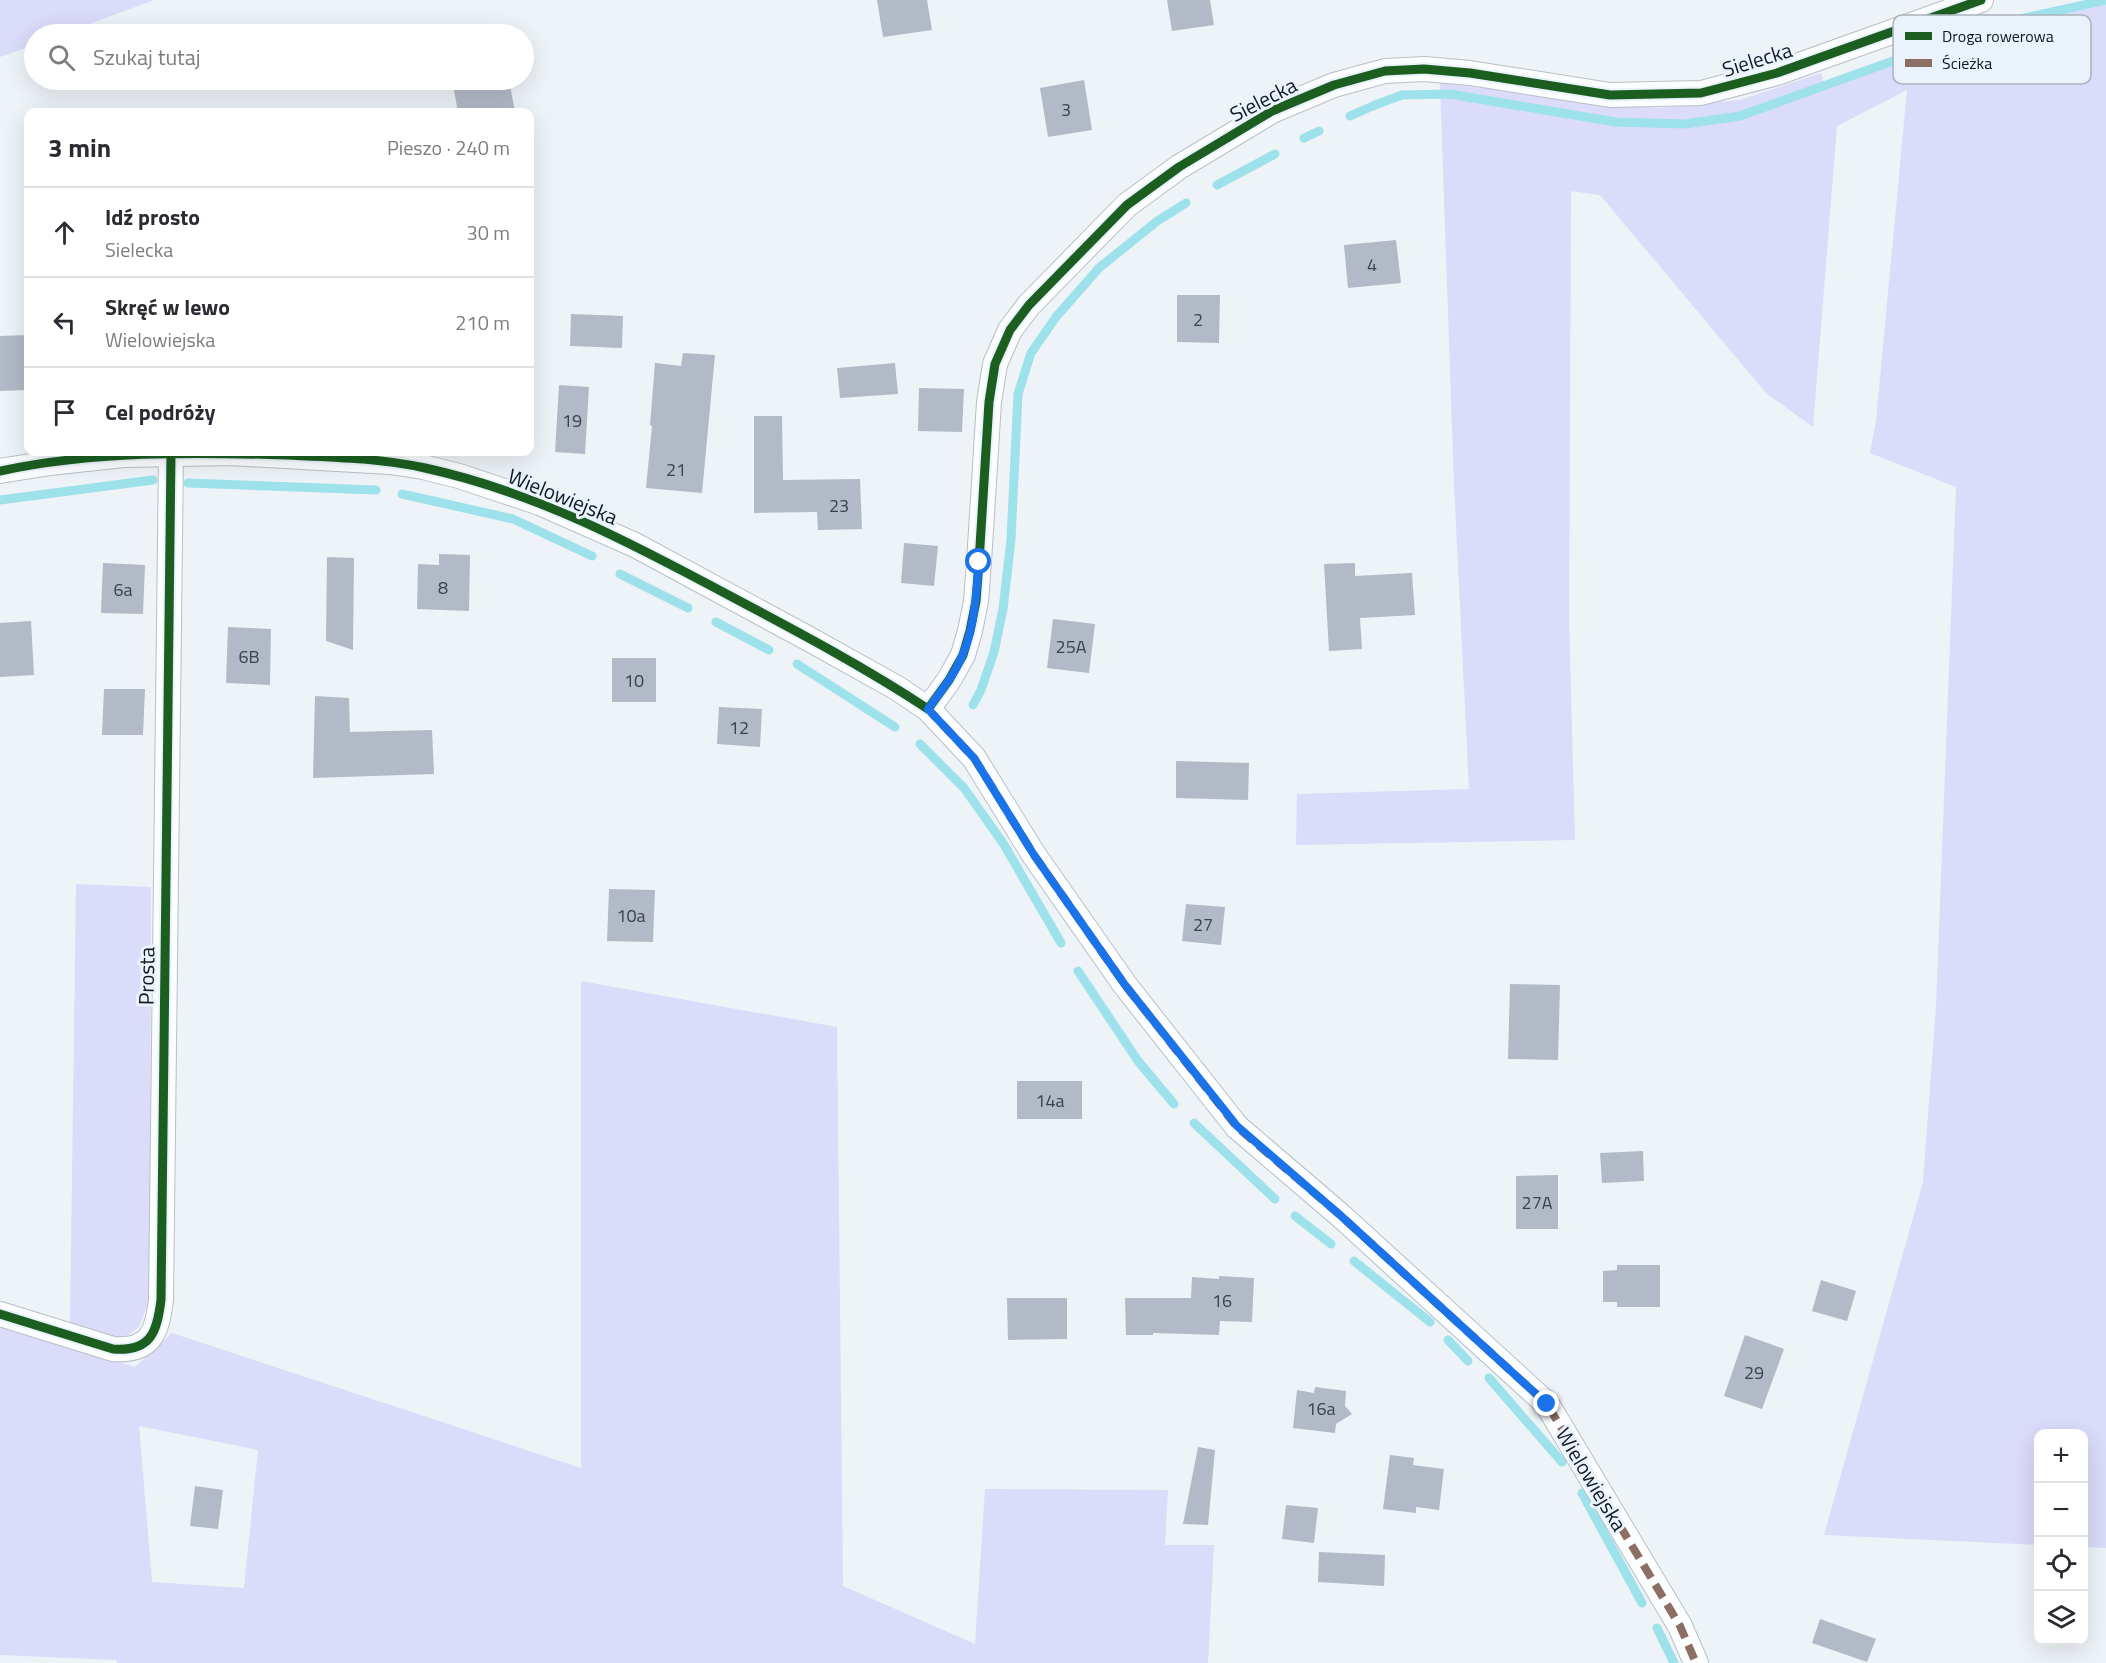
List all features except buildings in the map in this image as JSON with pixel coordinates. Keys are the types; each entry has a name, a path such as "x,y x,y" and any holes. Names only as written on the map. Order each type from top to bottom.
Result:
{"street":[{"name":"Sielecka","path":"1940,15 1982,0"},
{"name":"Sielecka","path":"928,709 949,680 963,655 970,631 976,601 989,402 995,364 1010,330 1029,305 1127,206 1179,167 1272,111 1334,85 1385,71 1424,69 1470,73 1610,94 1701,93 1777,73 1893,32"},
{"name":"Wielowiejska","path":"0,471 114,456"},
{"name":"Prosta","path":"0,1314 113,1349 128,1351 140,1347 150,1339 159,1316 171,456"},
{"name":"Wielowiejska","path":"284,456 390,462 423,467 529,499 635,545 897,688 928,709 974,758 1034,855 1125,985 1237,1126 1340,1215 1547,1404 1680,1626 1696,1663"}],"shaded area":[{"path":"0,0 154,0 90,24 24,24 24,49 0,57"},
{"path":"2106,1 2106,1548 2088,1547 2088,1429 2034,1429 2034,1545 1824,1535 1923,1182 1936,1007 1956,487 1870,453 1876,421 1907,90 1837,126 1813,427 1766,393 1600,195 1571,191 1569,619 1575,840 1296,845 1297,794 1469,789 1454,485 1440,83 1659,108 1740,100 1821,73 1824,85 1893,64 1893,84 2091,84 2091,15 2059,15"},
{"path":"76,884 151,887 150,1297 139,1327 122,1340 70,1326"},
{"path":"581,981 837,1027 843,1586 975,1644 985,1489 1168,1490 1165,1545 1214,1545 1208,1663 117,1663 116,1660 0,1655 0,1327 135,1367 172,1333 581,1468","holes":["139,1426 258,1450 244,1588 152,1582"]}],"waterway":[{"path":"2038,15 2106,0"},
{"path":"1350,116 1402,95 1450,94 1615,122 1685,124 1740,116 1893,61"},
{"path":"1304,138 1319,131"},
{"path":"1217,185 1275,154"},
{"path":"973,705 981,690 994,652 1003,609 1011,540 1018,394 1031,353 1056,317 1099,268 1156,222 1186,203"},
{"path":"0,500 153,480"},
{"path":"188,483 376,490"},
{"path":"402,494 513,519 592,556"},
{"path":"620,574 688,608"},
{"path":"716,622 769,650"},
{"path":"797,664 895,727"},
{"path":"920,744 964,788 1003,843 1061,943"},
{"path":"1078,971 1138,1061 1174,1104"},
{"path":"1194,1123 1275,1199"},
{"path":"1295,1216 1331,1244"},
{"path":"1354,1261 1430,1322"},
{"path":"1448,1340 1468,1361"},
{"path":"1489,1378 1562,1462"},
{"path":"1582,1493 1642,1603"},
{"path":"1657,1628 1674,1663"}],"marked path":[{"path":"926,707 974,758 1034,855 1125,985 1237,1127 1340,1215 1547,1404 1680,1626 1696,1663"}],"cycle path":[{"path":"1939,15 1981,0"},
{"path":"313,456 373,460 425,468 506,491 584,522 697,578 808,638 881,679 928,709 949,680 963,655 970,631 976,601 989,402 995,364 1010,330 1029,305 1127,205 1179,167 1272,111 1334,85 1385,71 1424,69 1470,73 1610,95 1701,93 1777,73 1893,31"},
{"path":"0,471 35,464 107,456"},
{"path":"0,1314 113,1349 126,1349 144,1343 150,1338 157,1322 161,1300 171,456"}],"route":[{"path":"979,562 976,601 963,655 949,680 928,709 974,758 1034,855 1125,985 1237,1126 1340,1215 1547,1404"}]}
